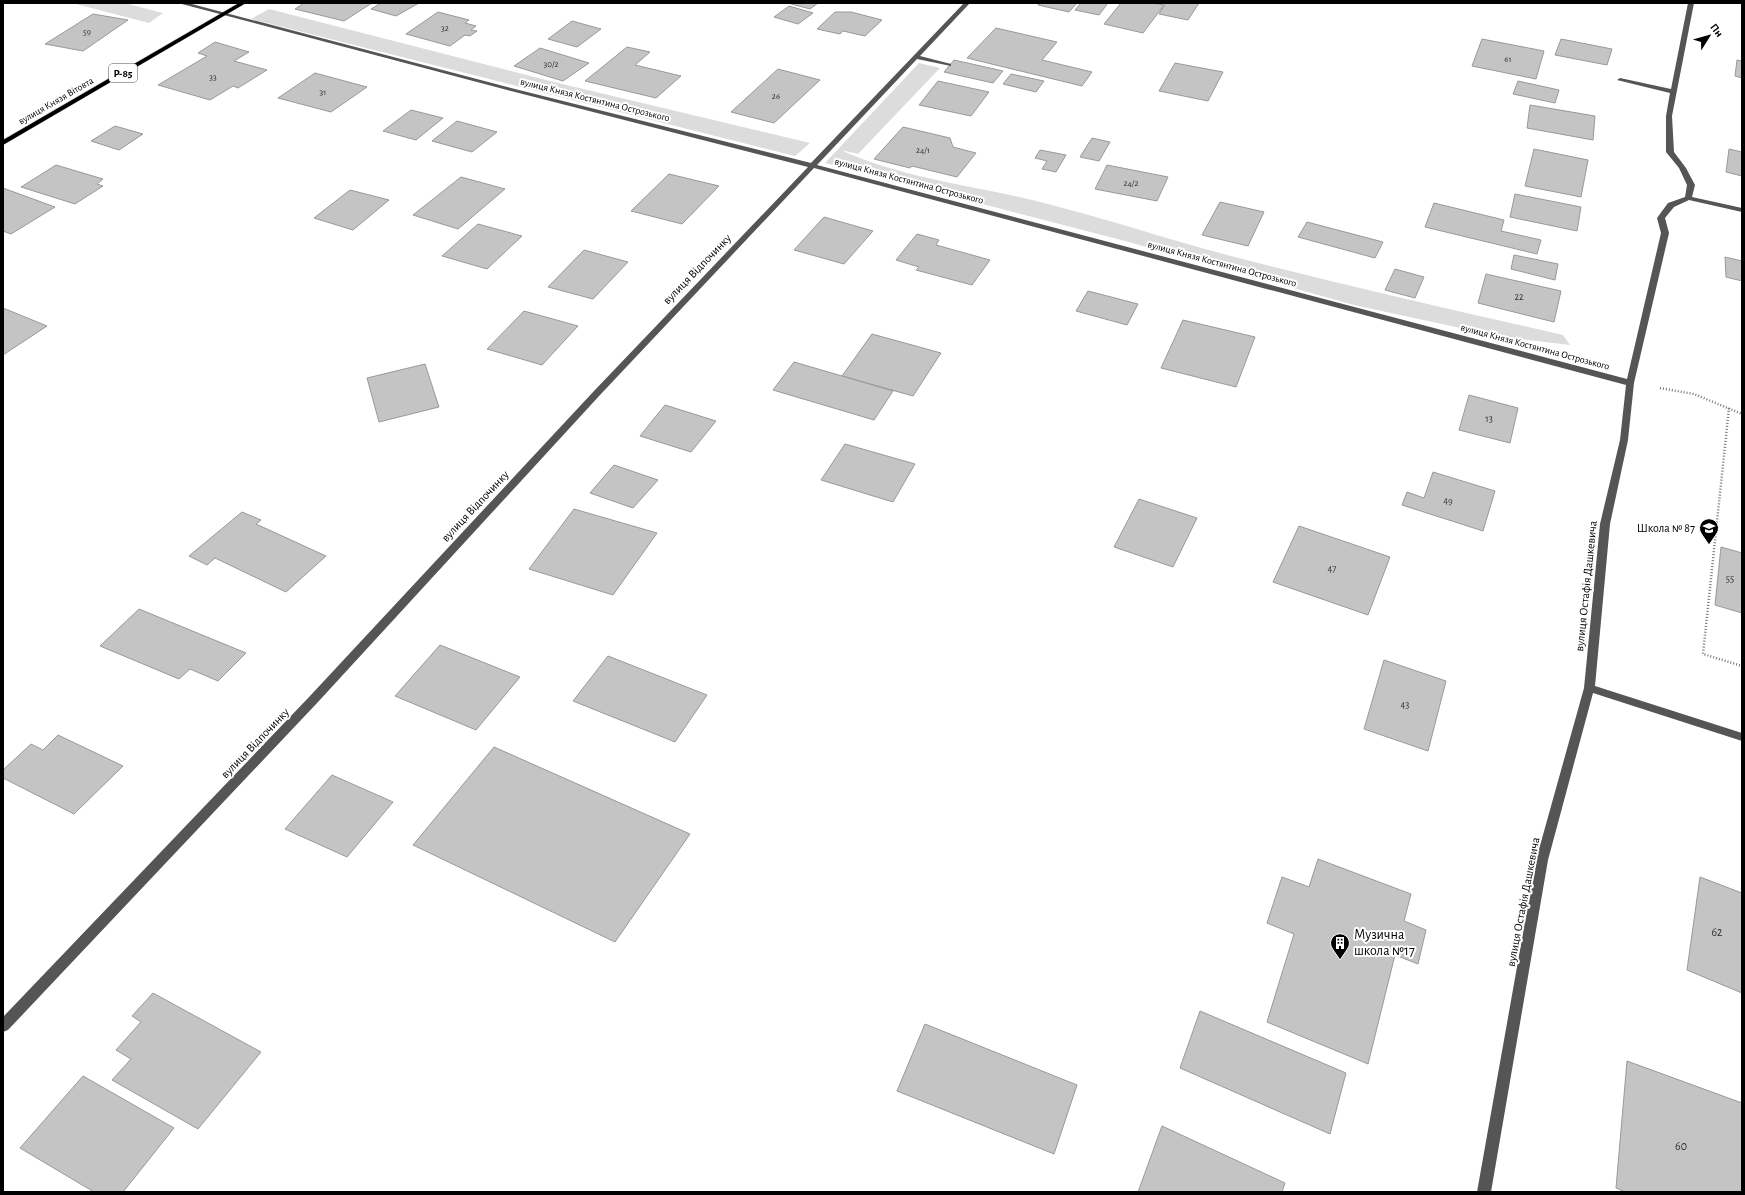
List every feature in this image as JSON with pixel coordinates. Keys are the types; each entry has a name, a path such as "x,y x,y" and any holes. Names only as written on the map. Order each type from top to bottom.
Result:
{"main road":[{"name":"вулиця Князя Вітовта","path":"3,143 243,3"}],"street":[{"name":"вулиця Князя Костянтина Острозького","path":"181,3 513,90 813,166 1630,383"},
{"name":"вулиця Відпочинку","path":"3,1026 314,699 597,393 966,3"},
{"path":"1691,3 1669,116 1670,152 1682,168 1691,186 1688,198 1742,210"},
{"path":"915,57 950,65"},
{"path":"1620,80 1674,92"},
{"name":"вулиця Остафія Дашкевича","path":"1484,1192 1542,860 1589,688 1604,524 1624,440 1630,383 1665,234 1661,218 1671,205 1688,198"},
{"path":"1589,688 1742,737"}],"path":[{"path":"1630,383 1694,394 1742,414"},
{"path":"1729,408 1703,654 1742,666"}],"shaded area":[{"path":"72,3 124,3 163,13 149,23"},
{"path":"269,9 554,82 810,143 795,156 251,19"},
{"path":"919,63 940,68 858,154 841,150 865,160 914,175 1040,202 1235,257 1440,307 1563,335 1570,345 1502,337 1354,305 1125,241 825,163"}],"building":[{"path":"304,3 372,3 344,21 295,9"},
{"path":"381,3 419,3 396,16 371,9"},
{"path":"788,3 818,3 810,9"},
{"path":"1039,3 1077,3 1069,12 1038,5"},
{"path":"1081,3 1108,3 1099,15 1075,10"},
{"path":"1121,3 1152,3 1164,5 1143,33 1104,24"},
{"path":"1166,3 1199,3 1188,20 1159,14"},
{"path":"789,6 813,13 798,24 774,17"},
{"path":"438,12 469,20 465,23 476,26 471,30 477,31 470,36 465,35 450,46 406,34"},
{"path":"835,12 851,12 882,20 865,36 843,31 840,34 817,29"},
{"path":"93,14 128,20 83,51 45,44"},
{"path":"572,21 601,29 577,47 548,39"},
{"path":"996,28 1057,42 1042,60 1092,72 1082,86 967,58"},
{"path":"1482,39 1544,51 1536,79 1472,66"},
{"path":"1561,39 1612,49 1607,65 1555,55"},
{"path":"215,42 249,52 234,61 267,70 238,88 233,86 210,100 158,85 207,56 198,53"},
{"path":"627,47 650,52 635,65 681,76 656,98 585,81"},
{"path":"540,48 589,63 563,81 514,66"},
{"path":"954,60 1003,71 993,83 944,72"},
{"path":"1737,60 1742,61 1742,78 1735,76"},
{"path":"1175,63 1223,72 1208,101 1159,91"},
{"path":"778,69 820,80 774,123 731,112"},
{"path":"315,73 367,87 331,112 278,98"},
{"path":"1011,74 1044,81 1036,92 1003,84"},
{"path":"938,81 989,92 971,116 919,105"},
{"path":"1518,81 1559,90 1555,103 1513,94"},
{"path":"1530,105 1595,116 1593,140 1527,128"},
{"path":"411,110 443,118 416,140 383,131"},
{"path":"457,121 497,132 472,152 432,141"},
{"path":"115,126 143,134 119,150 91,141"},
{"path":"903,127 950,138 953,147 976,153 957,177 912,166 910,168 874,159"},
{"path":"1092,138 1110,142 1099,161 1080,157"},
{"path":"1534,149 1588,160 1581,197 1525,186"},
{"path":"1729,149 1742,152 1742,176 1726,172"},
{"path":"1040,150 1066,155 1056,172 1042,169 1047,161 1035,158"},
{"path":"56,165 103,179 97,184 103,186 75,204 21,187"},
{"path":"1107,165 1168,177 1157,201 1095,189"},
{"path":"669,174 719,186 682,224 631,211"},
{"path":"461,177 505,189 458,229 413,215"},
{"path":"3,188 55,207 11,234 3,231"},
{"path":"350,190 389,200 353,230 314,218"},
{"path":"1515,194 1581,207 1577,231 1510,217"},
{"path":"1220,202 1264,212 1248,246 1202,235"},
{"path":"1434,203 1504,220 1501,231 1541,240 1537,254 1425,227"},
{"path":"824,217 873,231 844,264 794,250"},
{"path":"1307,222 1383,242 1375,258 1298,237"},
{"path":"478,224 522,236 487,269 442,256"},
{"path":"917,234 939,240 936,245 990,260 972,285 916,270 919,267 896,260"},
{"path":"584,250 628,262 593,299 548,287"},
{"path":"1514,255 1558,264 1555,280 1511,269"},
{"path":"1725,257 1742,261 1742,281 1726,277"},
{"path":"1395,269 1424,277 1415,298 1385,290"},
{"path":"1486,274 1561,291 1554,322 1478,303"},
{"path":"1088,291 1138,304 1127,325 1076,311"},
{"path":"3,308 47,326 3,355"},
{"path":"524,311 578,326 542,365 487,349"},
{"path":"1183,320 1255,337 1236,387 1161,368"},
{"path":"872,334 941,353 913,396 842,376"},
{"path":"794,362 893,391 874,420 773,390"},
{"path":"425,364 439,407 379,422 367,378"},
{"path":"1469,395 1518,408 1510,443 1459,430"},
{"path":"665,405 716,421 691,452 640,436"},
{"path":"845,444 915,464 893,502 821,480"},
{"path":"614,465 658,480 633,508 590,493"},
{"path":"1433,472 1495,491 1483,531 1402,505 1407,492 1424,498"},
{"path":"1139,499 1197,518 1173,567 1114,547"},
{"path":"574,509 657,533 613,595 529,569"},
{"path":"242,512 261,520 256,524 326,556 286,592 215,558 207,565 189,556"},
{"path":"1299,526 1390,557 1368,615 1273,582"},
{"path":"1721,547 1742,553 1742,613 1715,605"},
{"path":"139,609 246,653 218,681 190,669 179,679 100,646"},
{"path":"440,645 520,677 476,730 395,696"},
{"path":"608,656 707,695 675,742 573,701"},
{"path":"1384,660 1446,681 1428,751 1364,729"},
{"path":"58,735 123,766 74,814 3,778 3,770 31,744 43,750"},
{"path":"494,747 690,834 615,942 413,845"},
{"path":"332,775 393,802 347,857 285,829"},
{"name":"Музична школа №17","path":"1318,859 1411,894 1404,921 1426,930 1418,964 1395,955 1368,1064 1267,1022 1294,934 1267,923 1282,877 1309,887"},
{"path":"1700,877 1742,893 1742,993 1687,970"},
{"path":"153,993 261,1052 198,1129 112,1080 131,1059 116,1050 141,1022 132,1016"},
{"path":"1200,1011 1346,1073 1330,1134 1180,1068"},
{"path":"925,1024 1077,1085 1054,1154 897,1091"},
{"path":"1627,1061 1742,1103 1742,1192 1625,1192 1616,1188"},
{"path":"83,1076 174,1128 123,1192 94,1192 20,1148"},
{"path":"1162,1126 1285,1183 1282,1192 1138,1192"}],"place":[{"name":"Школа № 87","path":"1709,545"},
{"name":"Музична школа №17","path":"1340,960"}]}
